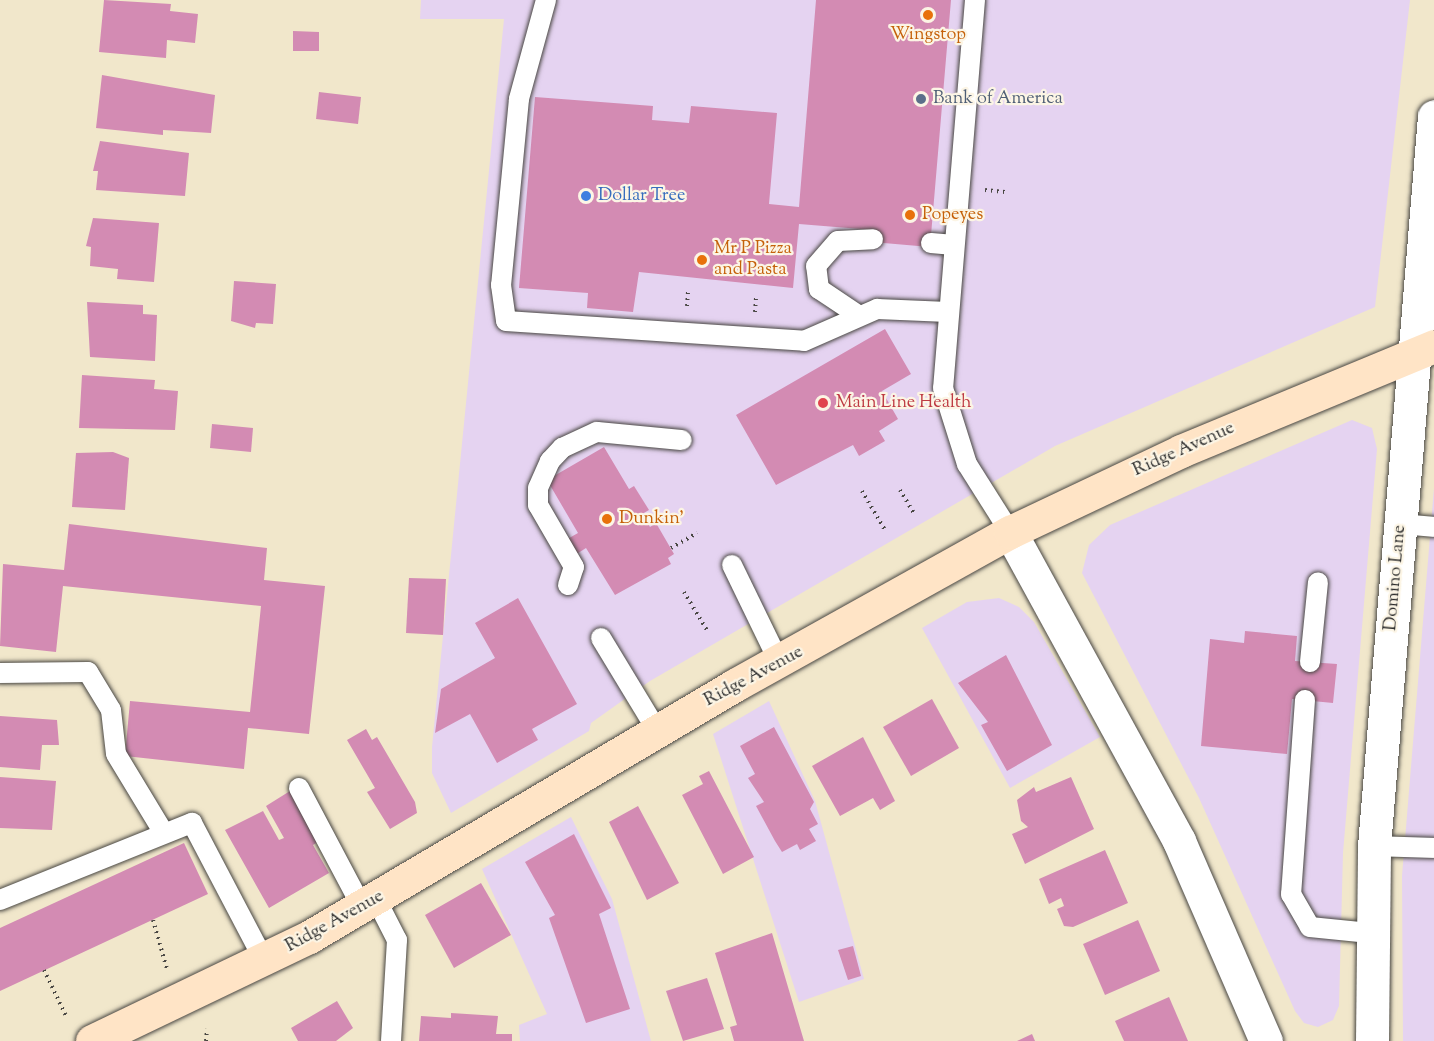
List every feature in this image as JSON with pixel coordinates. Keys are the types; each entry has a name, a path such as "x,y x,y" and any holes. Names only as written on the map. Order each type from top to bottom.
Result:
{"main road":[{"name":"Ridge Avenue","path":"92,1041 264,960 369,903 658,732 1010,532 1170,456 1424,349"}],"street":[{"name":"Domino Lane","path":"1372,1041 1371,933 1374,846 1401,524 1424,349 1434,116"},
{"path":"1010,532 1179,841 1266,1041"}],"lane":[{"path":"546,0 519,99 501,285 506,321 804,341 858,315 897,307 948,312"},
{"path":"975,0 942,367 946,409 968,464 1010,532"},
{"path":"858,315 828,300 819,290 816,266 838,241 873,239"},
{"path":"930,243 954,245"},
{"path":"568,585 574,567 538,506 538,488 550,461 562,448 597,432 682,440"},
{"path":"1401,524 1434,527"},
{"path":"732,565 779,662"},
{"path":"1310,662 1318,582"},
{"path":"601,638 658,732"},
{"path":"0,673 88,672 111,710 116,754 162,831"},
{"path":"1305,700 1292,894 1310,927 1371,933"},
{"path":"299,788 369,903 397,940 391,1041"},
{"path":"0,900 162,831 192,823 264,960"},
{"path":"1374,846 1434,848"}],"path":[{"path":"977,189 1005,192"},
{"path":"900,490 914,513"},
{"path":"862,491 885,530"},
{"path":"671,548 697,533"},
{"path":"684,592 708,632"},
{"path":"153,920 167,970"},
{"path":"45,970 66,1016"},
{"path":"206,1041 207,1029"}],"shaded area":[{"path":"421,0 1410,0 1375,307 1055,446 650,681 591,723 589,731 451,813 432,773 432,747 504,19 420,19"},
{"path":"1352,420 1372,428 1377,449 1343,853 1339,1006 1333,1020 1318,1027 1304,1023 1295,1011 1199,798 1082,573 1089,545 1110,525"},
{"path":"1434,488 1434,1041 1403,1041 1402,876"},
{"path":"999,598 1019,607 1034,622 1100,737 1010,788 922,628 967,602"},
{"path":"769,701 815,801 864,979 799,1002 713,734"},
{"path":"571,817 612,899 651,1041 520,1041 519,1025 547,1014 482,869"}],"building":[{"path":"104,0 171,4 170,11 198,14 195,43 167,40 166,58 99,52"},
{"path":"816,0 951,0 930,247 872,242 873,230 799,224 793,288 639,272 633,312 587,308 588,293 519,288 535,97 653,106 652,120 689,123 691,106 777,113 769,204 799,207"},
{"path":"293,31 319,32 319,51 293,51"},
{"path":"102,75 215,95 211,133 163,130 163,135 96,128"},
{"path":"319,92 361,97 358,124 316,119"},
{"path":"100,141 189,153 185,196 96,190 98,171 93,171"},
{"path":"93,218 159,223 154,282 117,279 118,269 90,266 91,247 86,246"},
{"path":"234,281 276,284 273,324 256,323 255,328 231,321"},
{"path":"87,302 143,305 143,314 157,315 155,361 90,357"},
{"name":"Main Line Health","path":"885,329 911,374 882,391 898,419 879,431 885,441 859,456 853,445 776,485 736,415"},
{"path":"82,375 155,380 154,389 178,391 175,430 79,428"},
{"path":"212,424 253,428 251,452 210,448"},
{"name":"Dunkin'","path":"604,447 629,489 634,486 649,510 642,514 650,527 656,523 674,554 668,558 671,564 615,595 586,548 572,557 564,541 578,533 547,480"},
{"path":"113,452 129,458 125,510 72,507 76,453"},
{"path":"69,524 267,548 264,580 325,586 309,734 248,728 244,769 125,756 130,701 250,712 261,606 63,586 56,652 0,646 3,564 64,570"},
{"path":"409,578 446,579 443,635 406,633"},
{"path":"518,598 577,704 532,729 538,740 497,763 470,714 435,733 441,689 495,658 475,623"},
{"path":"1245,631 1297,636 1295,661 1337,664 1333,703 1292,699 1287,754 1201,746 1210,639 1244,643"},
{"path":"1006,655 1052,745 1007,771 981,725 988,722 958,683"},
{"path":"932,699 959,748 911,776 883,727"},
{"path":"0,716 57,720 59,745 42,745 40,770 0,767"},
{"path":"774,727 814,802 810,809 818,824 809,829 816,841 800,850 797,844 782,852 775,841 756,806 764,802 748,778 755,774 740,746"},
{"path":"366,729 372,740 377,737 415,802 417,813 390,829 367,792 375,788 347,740"},
{"path":"863,737 895,801 880,810 873,798 840,816 812,766"},
{"path":"709,771 754,857 723,874 682,795 703,784 699,776"},
{"path":"0,777 56,781 52,830 0,828"},
{"path":"1071,777 1094,829 1025,864 1012,834 1028,827 1021,821 1017,800 1034,787 1036,792"},
{"path":"290,791 319,841 313,845 329,873 269,908 225,830 263,811 279,840 284,838 266,806"},
{"path":"638,806 679,883 647,900 609,822"},
{"path":"574,834 611,908 599,914 630,1009 586,1023 549,918 555,915 525,862"},
{"path":"184,843 208,894 0,991 0,928"},
{"path":"1105,850 1128,903 1073,927 1064,926 1057,909 1064,906 1061,898 1049,904 1039,879"},
{"path":"481,883 511,935 454,968 425,915"},
{"path":"1138,920 1160,971 1105,995 1083,944"},
{"path":"772,933 804,1041 734,1041 730,1027 737,1025 715,953"},
{"path":"853,946 861,976 848,980 838,950"},
{"path":"707,978 724,1029 683,1041 666,991"},
{"path":"1169,997 1188,1041 1124,1041 1115,1021"},
{"path":"337,1001 353,1028 336,1041 298,1041 291,1028"},
{"path":"451,1013 498,1016 496,1034 512,1034 512,1041 419,1041 421,1016 451,1018"},
{"path":"1032,1034 1035,1041 1017,1041"}],"place":[{"name":"Wingstop","path":"928,15"},
{"name":"Bank of America","path":"921,99"},
{"name":"Dollar Tree","path":"586,196"},
{"name":"Popeyes","path":"910,215"},
{"name":"Mr P Pizza and Pasta","path":"702,260"},
{"name":"Main Line Health","path":"823,403"},
{"name":"Dunkin'","path":"607,519"}]}
